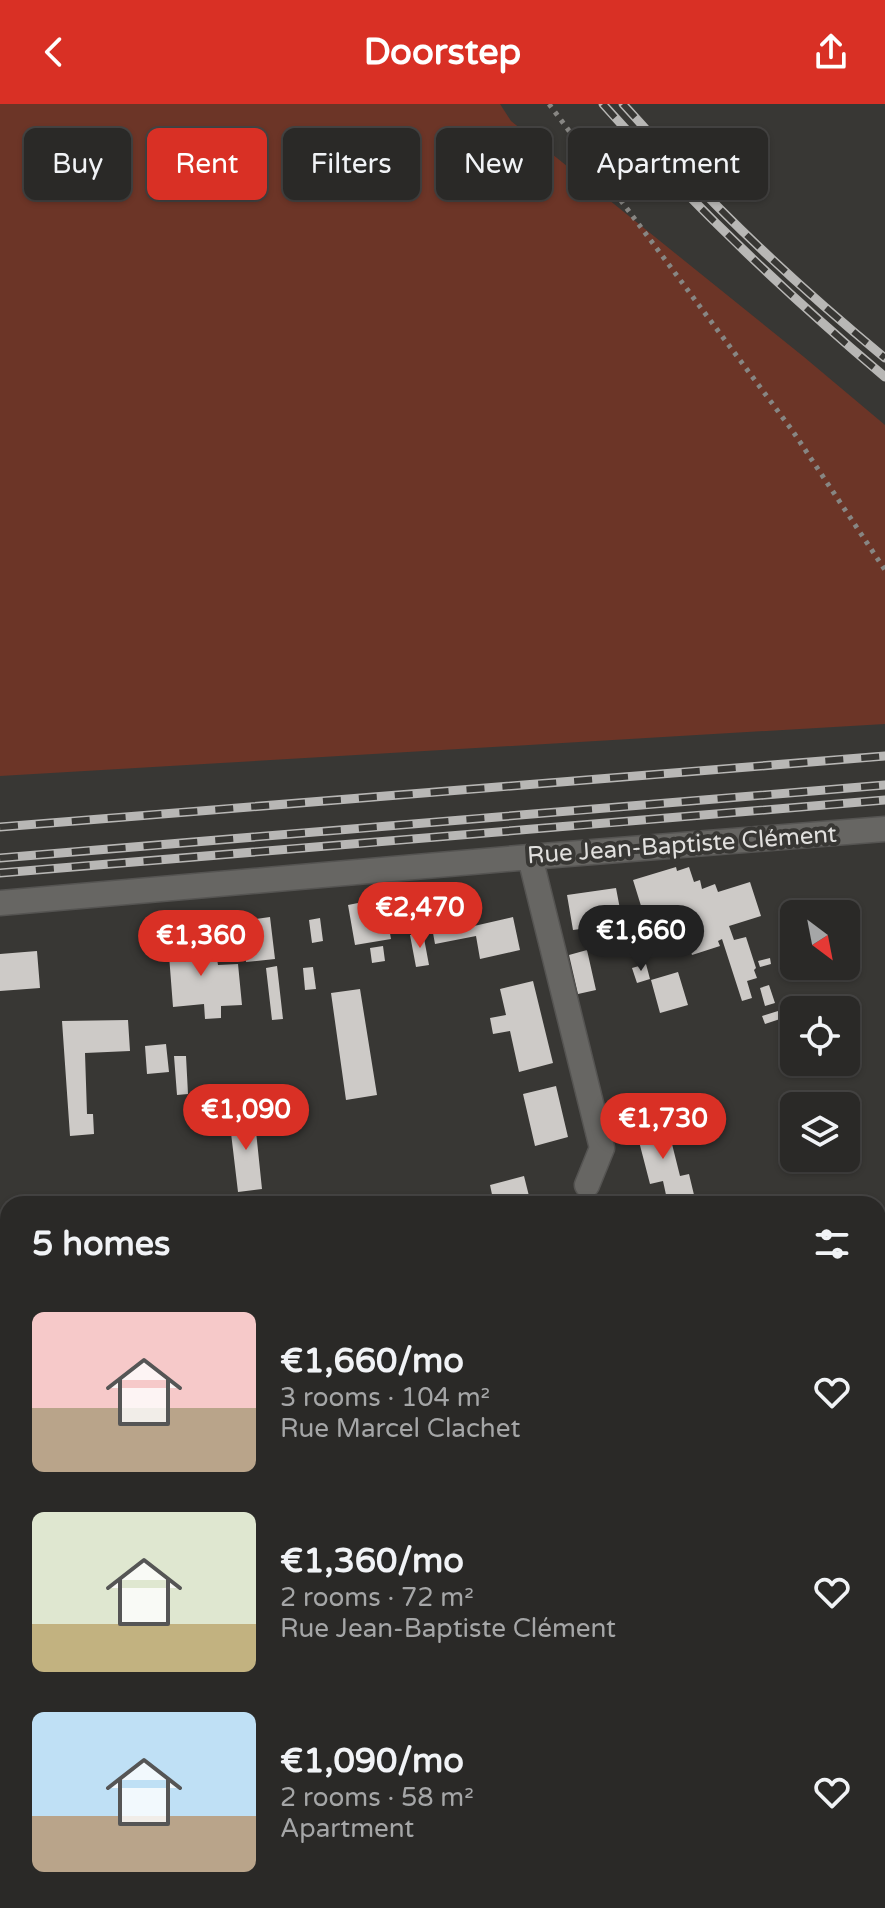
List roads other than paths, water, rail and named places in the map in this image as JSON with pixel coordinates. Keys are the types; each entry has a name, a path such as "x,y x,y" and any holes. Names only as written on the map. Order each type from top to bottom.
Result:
{"street":[{"name":"Rue Jean-Baptiste Clément","path":"0,903 885,829"},
{"path":"530,857 602,1148 587,1185"}],"railway":[{"path":"603,104 739,245 885,377"},
{"path":"623,104 740,228 885,358"},
{"path":"0,827 885,756"},
{"path":"0,858 885,785"},
{"path":"0,873 885,800"}]}
